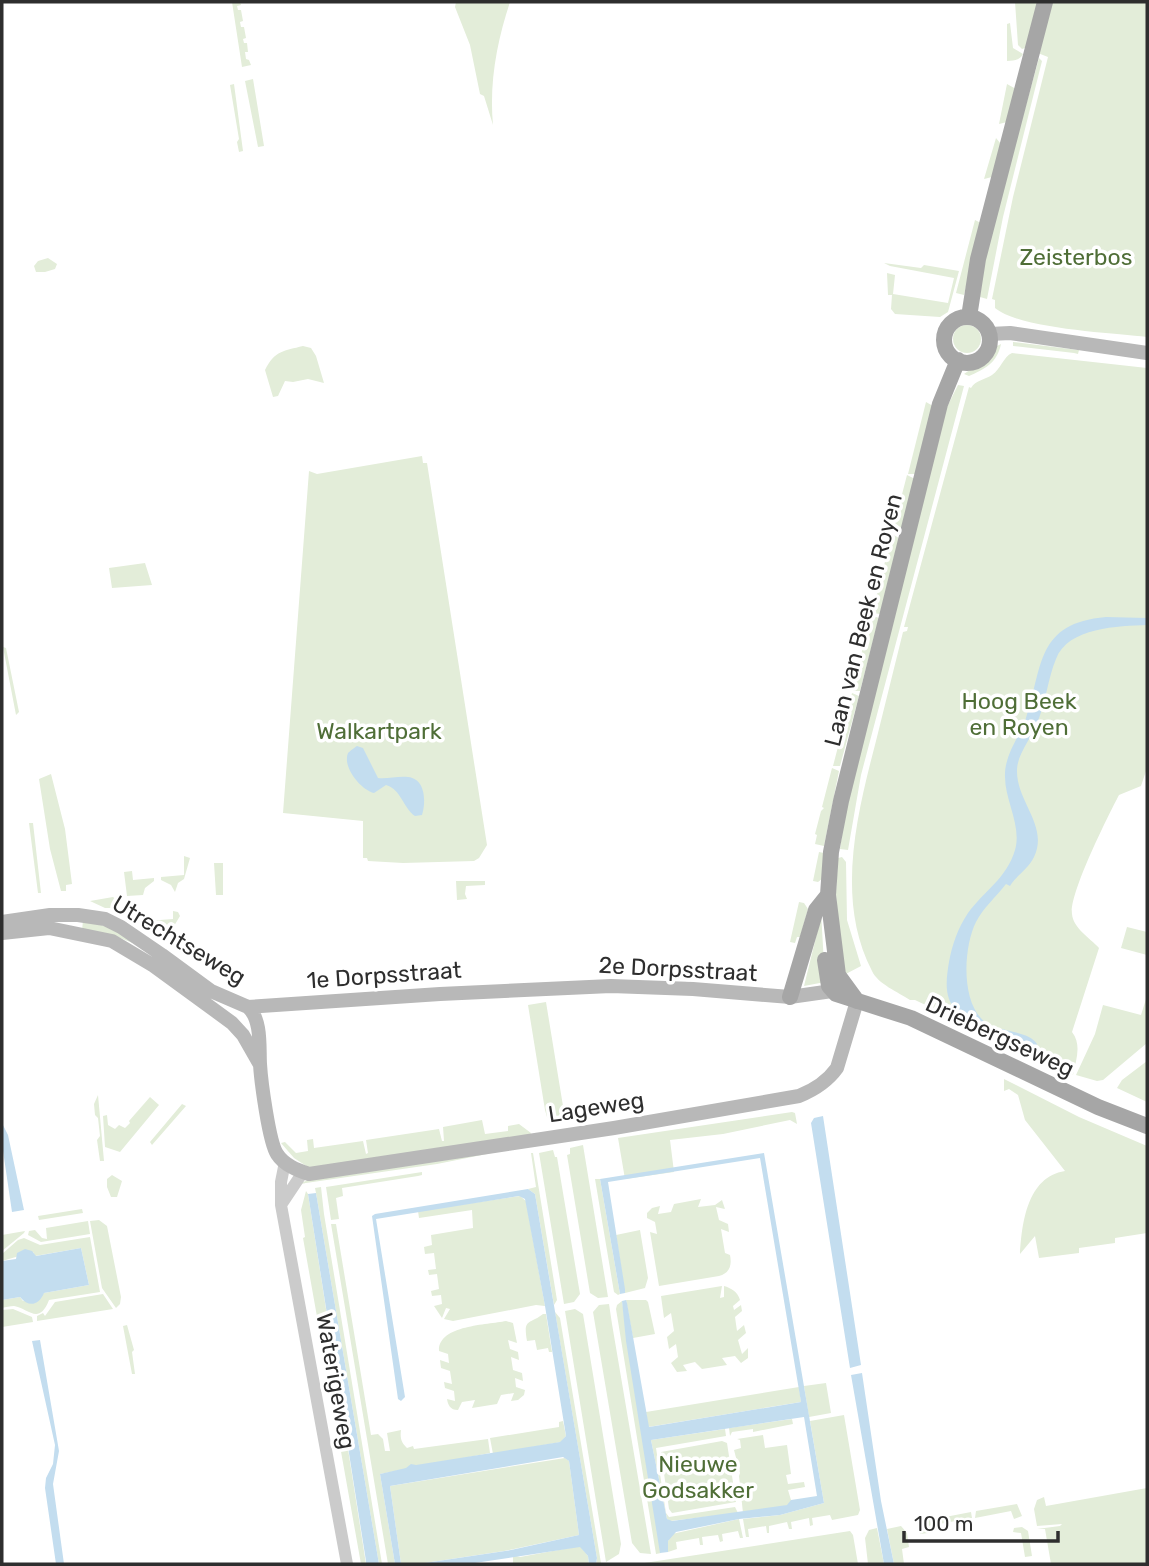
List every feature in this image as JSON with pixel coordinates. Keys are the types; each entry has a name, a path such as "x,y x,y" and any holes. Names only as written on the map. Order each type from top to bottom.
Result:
{"main road":[{"path":"969,317 978,259 1045,2"},
{"path":"969,317 984,325 990,334 989,346 979,359 965,362 958,360 947,349 945,334 960,318 969,317"},
{"path":"990,334 1010,334 1147,353"},
{"name":"Laan van Beek en Royen","path":"832,991 827,978 823,940 831,852 841,801 940,404 958,360"},
{"path":"790,997 816,910 828,895"},
{"name":"Laan van Beek en Royen","path":"828,895 838,975 857,1001"},
{"name":"Utrechtseweg","path":"2,922 50,915 105,919 152,948 211,991 248,1007"},
{"name":"Utrechtseweg","path":"2,933 49,928 112,942 154,966 219,1012 238,1030 260,1064"},
{"name":"2e Dorpsstraat","path":"522,990 652,987 790,997 832,991"},
{"name":"1e Dorpsstraat","path":"248,1007 522,990"},
{"name":"Driebergseweg","path":"832,991 911,1018 1076,1097 1147,1126"},
{"name":"Lageweg","path":"303,1172 317,1174 799,1096 822,1084 836,1068 857,1001"},
{"path":"248,1007 253,1012 260,1044 260,1064 275,1152 285,1162 303,1172"}],"street":[{"name":"Waterigeweg","path":"285,1162 281,1182 281,1205 347,1564"},
{"path":"281,1205 303,1172"}],"green space":[{"path":"232,2 240,2 241,5 237,6 238,10 241,10 243,21 240,22 246,38 243,39 244,43 247,43 246,59 251,65 242,67"},
{"path":"456,2 510,2 495,62 493,125 484,96 480,94 470,45 455,7"},
{"name":"Zeisterbos","path":"1015,2 1147,2 1147,337 1090,332 1024,321 995,308 995,300 992,299 1013,197 1048,57 1022,49 1018,45"},
{"path":"1010,23 1013,48 1023,54 1016,60 1007,61 1007,24"},
{"path":"1039,58 1042,61 1003,217 987,299 980,297 982,265"},
{"path":"253,79 264,146 258,147 245,81"},
{"path":"234,84 243,151 239,152 230,85"},
{"path":"1007,84 1016,89 1007,122 999,124"},
{"path":"996,138 1001,144 992,177 984,179"},
{"path":"975,220 981,223 964,295 956,293"},
{"path":"48,258 57,264 55,269 36,272 34,266 38,261"},
{"path":"884,263 921,268 924,265 959,271 948,312 940,317 895,314 891,309 892,295 888,295 887,273 895,275 893,294 948,303 954,278"},
{"path":"967,325 977,329 981,339 977,349 967,353 957,349 953,339 957,329"},
{"path":"1013,342 1079,350 1078,354 1013,346"},
{"path":"1001,344 997,356 989,364 969,376 964,374 984,360"},
{"path":"303,346 311,348 316,356 324,383 308,379 285,381 278,396 273,397 265,370 269,363 281,352"},
{"name":"Hoog Beek en Royen","path":"1012,353 1147,368 1147,768 1141,786 1119,795 1090,855 1073,904 1075,924 1099,948 1072,1032 1078,1047 1073,1075 910,1000 883,984 872,971 861,944 854,915 853,857 862,798 903,632 907,631 908,627 904,627 969,387 992,375"},
{"path":"958,385 964,386 861,775 848,850 840,849 846,805 943,415"},
{"path":"926,402 933,406 916,474 908,474"},
{"name":"Walkartpark","path":"422,456 423,463 427,463 487,845 474,861 368,861 363,858 363,821 283,813 309,471 317,474"},
{"path":"907,475 915,479 901,533 892,533"},
{"path":"892,534 899,538 880,614 872,613"},
{"path":"145,563 152,585 112,588 109,568"},
{"path":"871,615 879,618 860,691 852,691"},
{"path":"3,647 6,648 19,712 16,715"},
{"path":"852,693 859,696 840,766 833,766"},
{"path":"832,768 839,771 824,846 815,844 815,834 824,808 822,807"},
{"path":"51,774 65,829 72,884 66,885 66,891 61,891 50,849 39,779"},
{"path":"29,823 33,823 41,893 38,893"},
{"path":"819,852 824,853 822,879 818,882 813,881"},
{"path":"184,856 190,858 184,879 178,883 175,892 161,877 184,875"},
{"path":"842,857 846,862 847,920 861,966 842,976 839,968 836,893 838,858"},
{"path":"214,863 223,863 223,895 216,895"},
{"path":"132,871 133,880 154,878 145,888 143,895 127,896 124,872"},
{"path":"456,881 485,881 485,885 466,886 467,899 457,900"},
{"path":"113,897 117,900 118,908 105,908 90,901"},
{"path":"799,902 804,903 808,909 800,937 797,937 795,943 790,942"},
{"path":"173,911 180,916 165,941 121,912 145,914 147,921 173,919"},
{"path":"821,911 825,982 804,986 820,921"},
{"path":"83,920 112,928 135,944 113,935 82,931"},
{"path":"1127,927 1147,932 1147,955 1121,948"},
{"path":"1147,996 1147,1043 1103,1080 1076,1075 1095,1034 1103,1005 1141,1015"},
{"path":"546,1002 563,1106 562,1117 555,1123 547,1117 545,1110 528,1005"},
{"path":"1147,1061 1147,1102 1117,1088 1122,1080"},
{"path":"1004,1079 1079,1117 1147,1146 1147,1233 1115,1238 1115,1243 1079,1248 1079,1253 1039,1258 1035,1236 1020,1254 1029,1203 1042,1182 1065,1171 1025,1120 1018,1095 1009,1089 1004,1091"},
{"path":"98,1095 104,1161 100,1161 97,1140 100,1136 94,1104"},
{"path":"150,1097 159,1105 120,1152 105,1147 103,1116 107,1115 108,1125 115,1129 119,1125 125,1128"},
{"path":"182,1104 186,1106 152,1145 150,1142"},
{"path":"795,1113 797,1124 790,1120 723,1134 670,1140 674,1172 625,1179 618,1138"},
{"path":"482,1120 485,1134 508,1131 508,1126 519,1124 531,1133 311,1169 294,1158 281,1143 285,1142 296,1153 308,1151 307,1140 313,1139 314,1148 363,1141 366,1154 366,1140 439,1129 444,1141 443,1127"},
{"path":"583,1145 608,1297 598,1298 590,1293 567,1155 570,1154 570,1148"},
{"path":"553,1150 557,1157 580,1294 574,1302 564,1304 539,1153"},
{"path":"492,1153 437,1164 299,1184 310,1179"},
{"path":"531,1153 557,1300 554,1305 535,1194 528,1189 536,1187"},
{"path":"422,1172 422,1175 418,1176 342,1188 343,1196 336,1198 339,1219 331,1220 326,1187"},
{"path":"112,1175 122,1181 117,1197 111,1197 107,1187 107,1179"},
{"path":"595,1179 600,1179 620,1294 618,1295 614,1292"},
{"path":"321,1187 382,1564 379,1564 315,1188"},
{"path":"306,1191 366,1564 361,1564 303,1238 301,1210"},
{"path":"520,1196 526,1201 545,1306 536,1305 453,1321 444,1319 450,1309 446,1308 442,1318 434,1306 442,1304 441,1295 432,1296 431,1291 439,1289 437,1274 429,1275 428,1270 436,1269 434,1253 425,1254 424,1247 432,1245 431,1235 473,1228 472,1210 419,1218 418,1211"},
{"path":"701,1199 698,1207 715,1205 722,1200 725,1209 716,1207 719,1220 728,1224 729,1232 721,1229 725,1253 730,1255 729,1268 719,1276 659,1286 650,1232 657,1234 655,1222 647,1218 647,1213 660,1206 658,1214 671,1212 674,1204"},
{"path":"82,1209 83,1213 39,1220 38,1216"},
{"path":"99,1220 107,1226 121,1297 116,1308 102,1288 90,1221"},
{"path":"88,1221 90,1234 41,1242 28,1235 29,1231 35,1230 42,1238 47,1239 46,1228"},
{"path":"331,1224 336,1224 371,1435 378,1434 383,1439 385,1451 390,1451 387,1433 401,1430 403,1444 407,1448 413,1446 414,1449 488,1439 490,1453 380,1474 395,1564 388,1564"},
{"path":"640,1230 648,1278 645,1288 625,1293 616,1235"},
{"path":"25,1231 24,1233 2,1251 2,1235"},
{"path":"90,1237 100,1292 49,1300 45,1308 37,1314 14,1306 2,1308 2,1300 20,1297 23,1301 44,1293 89,1285 81,1248 35,1256 33,1252 2,1261 2,1254 18,1240 24,1238 40,1245"},
{"path":"722,1286 720,1298 724,1297 724,1286 739,1297 740,1300 733,1306 734,1310 741,1305 742,1311 735,1317 737,1331 744,1325 746,1333 738,1340 742,1354 748,1348 748,1358 741,1363 735,1356 722,1358 727,1365 702,1369 695,1362 683,1365 687,1371 677,1372 671,1363 678,1357 676,1344 669,1349 667,1337 674,1331 671,1313 664,1318 661,1296"},
{"path":"103,1294 113,1309 37,1321 37,1316 43,1313 45,1316 55,1302"},
{"path":"626,1300 648,1302 655,1334 633,1338"},
{"path":"622,1301 661,1553 656,1554 616,1309"},
{"path":"609,1304 651,1554 640,1553 632,1543 593,1312 599,1305"},
{"path":"13,1309 32,1317 33,1322 2,1327 2,1310"},
{"path":"575,1309 583,1314 621,1544 619,1554 606,1562 565,1311"},
{"path":"555,1312 560,1318 601,1563 596,1564 597,1558"},
{"path":"546,1314 552,1352 549,1352 548,1348 537,1350 535,1340 527,1341 528,1323"},
{"path":"506,1321 513,1323 517,1343 508,1340 510,1349 518,1352 519,1360 511,1357 513,1370 522,1373 523,1381 515,1378 516,1387 525,1390 524,1395 511,1401 514,1393 501,1395 497,1404 472,1408 475,1400 462,1402 458,1410 451,1408 447,1399 455,1401 454,1391 445,1388 444,1382 452,1384 450,1371 441,1368 440,1360 449,1363 448,1354 439,1351 441,1342 455,1331"},
{"path":"127,1325 134,1350 135,1374 132,1374 123,1326"},
{"path":"826,1383 831,1413 809,1417 804,1386"},
{"path":"799,1387 801,1402 648,1427 646,1412"},
{"path":"844,1415 860,1510 858,1515 832,1520 830,1515 812,1518 813,1525 810,1526 809,1518 791,1522 792,1529 789,1529 787,1522 769,1526 769,1533 766,1526 748,1529 749,1537 746,1537 743,1519 780,1515 824,1503 810,1421"},
{"path":"792,1419 793,1424 753,1432 753,1429 732,1432 730,1436 729,1428"},
{"path":"563,1421 566,1436 561,1442 493,1454 490,1438 559,1427 559,1422"},
{"path":"725,1429 726,1436 656,1448 666,1513 669,1517 735,1507 738,1513 670,1521 667,1519 651,1440"},
{"path":"763,1435 765,1448 787,1445 791,1474 786,1475 788,1484 804,1482 805,1487 788,1490 790,1505 743,1513 740,1473 734,1450 741,1448 740,1440 737,1439"},
{"name":"Nieuwe Godsakker","path":"722,1441 727,1443 736,1502 672,1513 669,1509 661,1452"},
{"path":"565,1458 569,1461 579,1535 504,1551 418,1564 401,1564 390,1486"},
{"path":"1147,1488 1147,1564 1051,1564 1045,1529 1037,1529 1062,1524 1037,1526 1034,1509 1037,1500 1044,1497 1046,1506"},
{"path":"1017,1504 1022,1516 1014,1519 1011,1511 975,1518 976,1511"},
{"path":"971,1512 972,1518 928,1526 928,1533 920,1534 920,1521 930,1519 931,1523 940,1521 940,1518"},
{"path":"739,1519 743,1538 740,1538 738,1531 722,1534 723,1541 720,1542 718,1535 702,1537 703,1545 700,1545 699,1538 676,1542 677,1549 668,1552 668,1541 672,1534"},
{"path":"901,1526 907,1533 909,1547 902,1549 904,1564 894,1564 887,1529"},
{"path":"1022,1527 1028,1531 1032,1556 1025,1557 1021,1533 1013,1532 1014,1528"},
{"path":"877,1528 884,1564 868,1564 865,1538 869,1530"},
{"path":"850,1531 858,1564 638,1564"},
{"path":"580,1546 588,1556 589,1564 513,1564 513,1555 520,1557"}],"water":[{"path":"1106,617 1147,618 1147,625 1096,630 1071,640 1062,648 1051,674 1036,727 1020,758 1017,770 1021,792 1035,824 1038,846 1029,865 1010,886 1006,884 982,912 968,947 968,991 972,1005 988,1024 1033,1040 1037,1044 1032,1052 973,1023 954,1008 947,990 949,962 964,919 1007,869 1015,850 1015,823 1006,786 1005,769 1026,718 1046,650 1054,638 1066,628 1083,621"},
{"path":"357,746 363,748 378,778 408,777 418,782 424,798 422,815 415,816 411,813 391,787 386,785 374,793 358,783 350,771 347,759 348,753"},
{"path":"823,1116 861,1365 850,1368 811,1123 814,1118"},
{"path":"2,1123 8,1135 24,1210 12,1212 2,1144"},
{"path":"764,1153 824,1503 780,1515 739,1519 676,1532 668,1541 668,1552 660,1553 622,1301 626,1300 627,1303 649,1427 801,1402 760,1158 608,1182 625,1289 625,1293 620,1294 600,1179","holes":["804,1417 817,1496 791,1500 787,1505 672,1521 667,1519 651,1440"]},
{"path":"528,1189 535,1194 596,1564 589,1564 588,1556 580,1547 468,1564 418,1564 511,1550 579,1535 569,1461 563,1457 390,1486 401,1564 395,1564 380,1474 406,1468 411,1464 560,1442 566,1436 525,1199 519,1196 376,1219 405,1397 401,1401 398,1399 372,1216"},
{"path":"316,1193 379,1564 366,1564 308,1194"},
{"path":"81,1248 89,1285 44,1293 34,1304 27,1303 20,1297 2,1300 2,1261 16,1259 17,1253 25,1249 36,1256"},
{"path":"40,1340 59,1451 53,1484 64,1564 56,1564 45,1488 46,1478 53,1464 55,1445 32,1341"},
{"path":"862,1373 881,1501 894,1564 884,1564 851,1375"}]}
